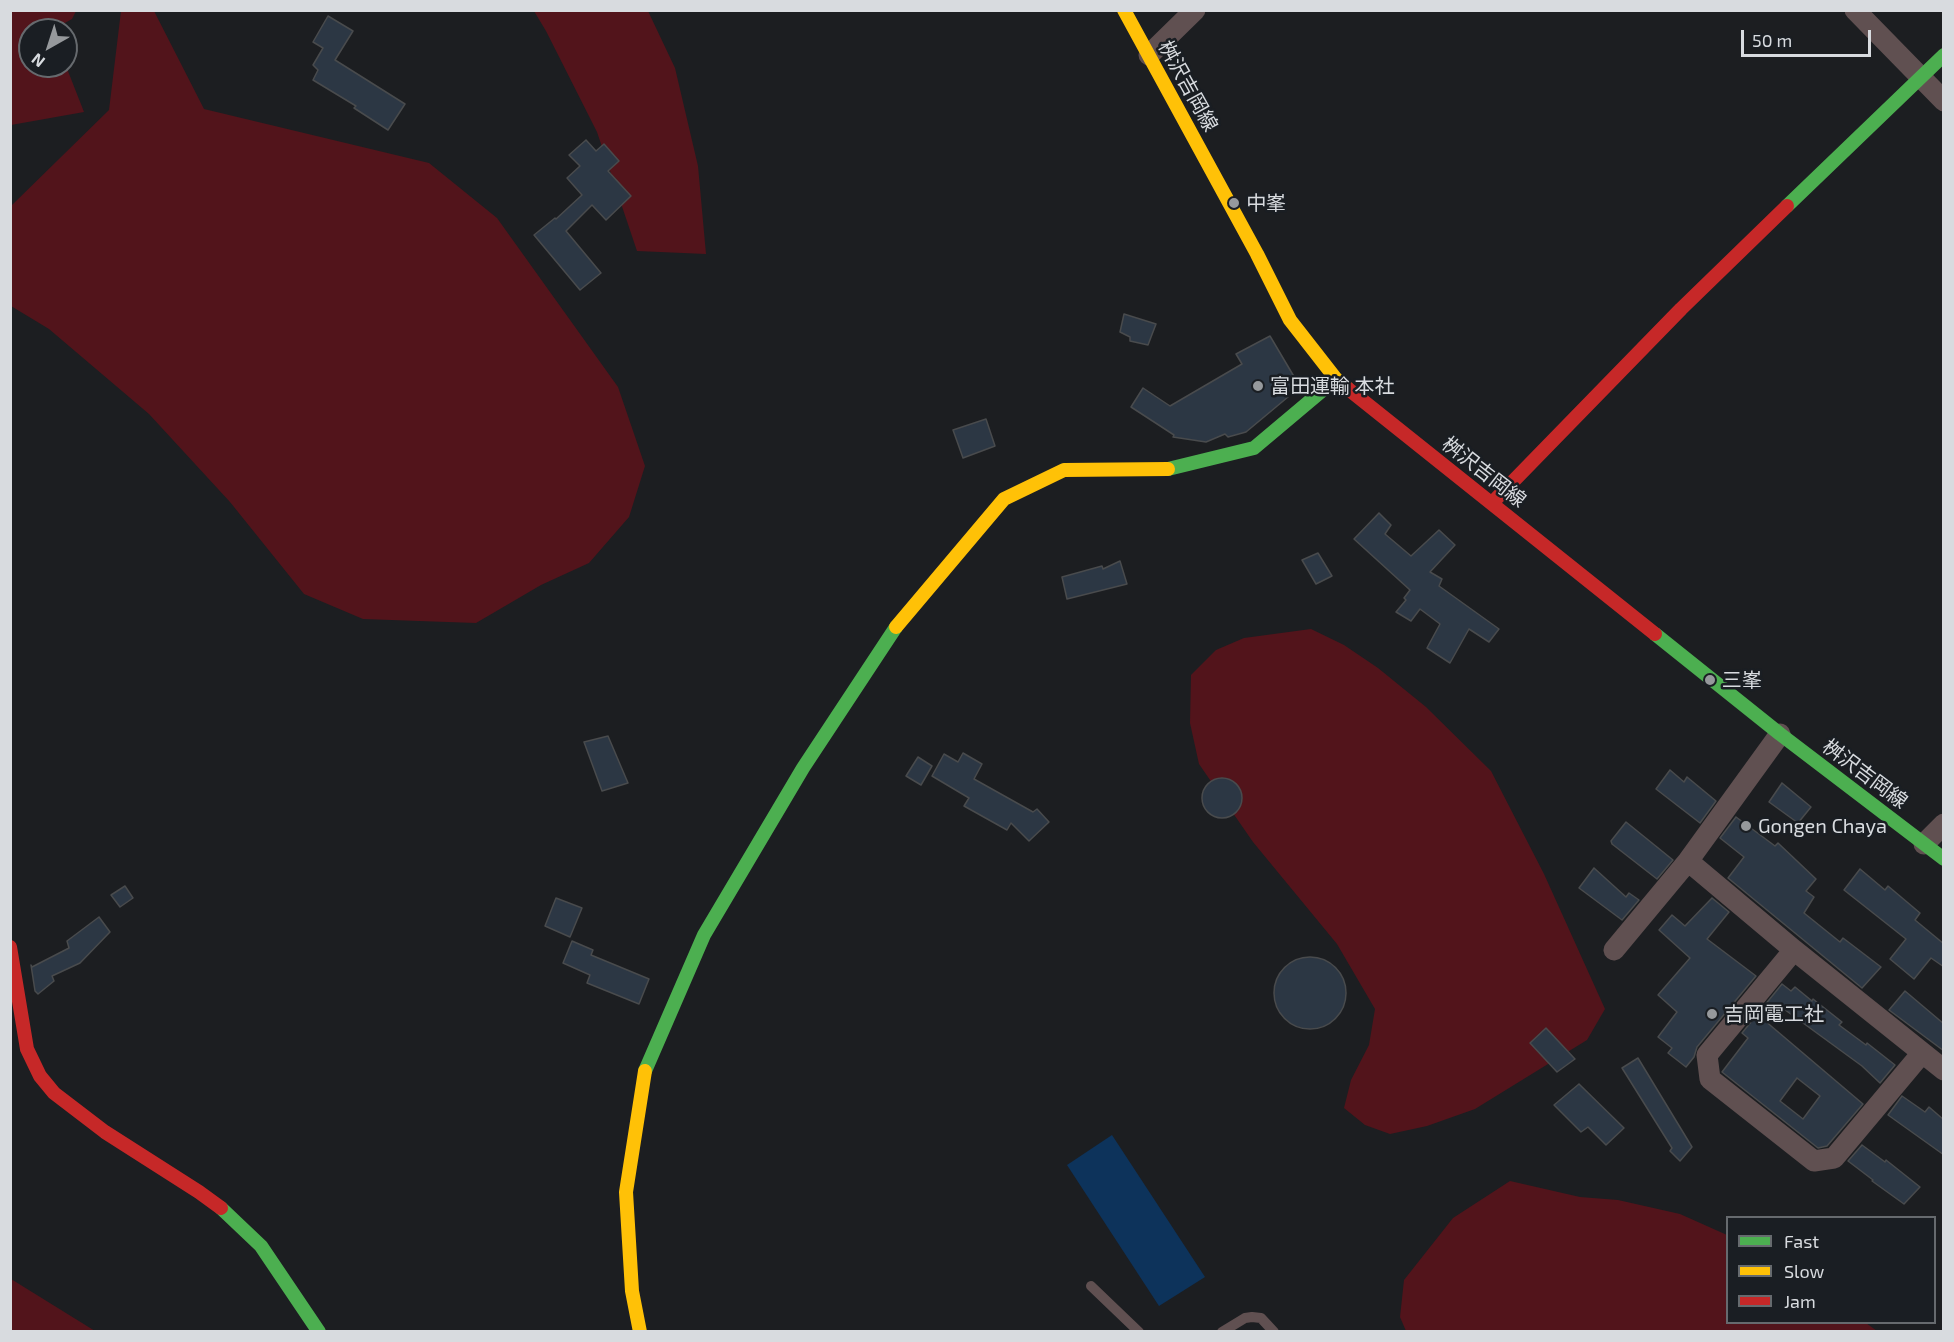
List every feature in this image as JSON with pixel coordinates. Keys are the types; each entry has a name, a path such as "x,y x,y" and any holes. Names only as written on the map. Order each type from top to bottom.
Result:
{"street":[{"name":"桝沢吉岡線","path":"1124,10 1257,254 1290,320 1336,380 1492,502 1780,734 1944,859"},
{"path":"1149,55 1195,10"},
{"path":"1855,10 1944,101"},
{"path":"1492,502 1681,309 1944,55"},
{"path":"640,1332 632,1292 626,1192 645,1071 704,934 803,768 893,631 1004,499 1064,470 1170,469 1254,448 1336,380"},
{"path":"1614,950 1689,861 1780,734"},
{"path":"1924,843 1944,824"},
{"path":"1689,861 1794,950 1944,1070"},
{"path":"10,947 27,1048 40,1076 54,1093 105,1132 199,1192 231,1216 261,1246 319,1332"},
{"path":"1794,950 1707,1055 1710,1079 1814,1161 1834,1158 1922,1053"}],"lane":[{"path":"1091,1286 1139,1332"},
{"path":"1222,1332 1245,1318 1252,1317 1261,1318 1274,1332"}],"shaded area":[{"path":"11,10 76,11 72,18 18,18 18,78 71,78 84,112 11,125"},
{"path":"121,11 154,11 204,109 429,163 497,218 618,387 645,466 629,517 589,563 541,585 476,623 363,619 304,594 230,502 149,414 49,329 11,306 11,206 109,110"},
{"path":"534,11 648,11 675,68 698,166 706,254 637,251 597,132"},
{"path":"1311,629 1344,645 1378,668 1426,707 1491,771 1544,874 1605,1009 1587,1040 1475,1109 1427,1126 1390,1134 1365,1125 1344,1108 1351,1080 1369,1045 1375,1009 1337,944 1253,842 1199,764 1190,723 1191,675 1216,650 1244,638"},
{"path":"1510,1181 1580,1197 1618,1200 1680,1214 1726,1235 1726,1324 1867,1324 1877,1331 1406,1331 1400,1317 1404,1280 1453,1218"},
{"path":"11,1279 95,1331 11,1331"}],"water":[{"path":"1112,1135 1205,1277 1159,1306 1067,1165"}],"building":[{"path":"328,16 353,31 335,60 405,104 388,130 354,108 356,106 313,80 318,70 313,65 323,48 313,42"},
{"path":"586,140 596,151 604,144 619,161 608,171 631,196 606,220 592,205 566,231 601,273 580,290 534,235 582,195 567,178 580,166 569,155"},
{"path":"1124,314 1156,324 1148,345 1130,341 1130,337 1120,332"},
{"path":"1270,336 1299,385 1286,393 1288,397 1246,432 1228,437 1225,434 1206,442 1173,437 1174,435 1131,407 1143,388 1170,406 1242,364 1236,354"},
{"path":"986,419 995,446 963,458 953,430"},
{"path":"1379,513 1391,525 1385,534 1411,556 1439,530 1455,545 1430,572 1442,579 1439,586 1499,629 1489,642 1469,629 1450,663 1427,648 1440,624 1420,609 1411,621 1396,612 1406,600 1404,598 1410,590 1354,539"},
{"path":"1318,553 1332,576 1316,584 1302,560"},
{"path":"1120,561 1127,584 1067,599 1062,577 1102,566 1103,569"},
{"path":"608,736 628,783 602,791 584,742"},
{"path":"963,753 982,764 974,779 1033,812 1037,809 1049,822 1029,841 1011,823 1007,830 964,806 969,798 932,776 944,754 958,762"},
{"path":"918,757 932,766 921,785 906,776"},
{"path":"1670,770 1684,782 1687,777 1716,801 1700,823 1656,789"},
{"path":"1222,778 1236,784 1242,798 1236,812 1222,818 1208,812 1202,798 1208,784"},
{"path":"1782,783 1811,807 1798,823 1769,802"},
{"path":"1736,817 1775,846 1778,843 1816,879 1806,891 1814,897 1804,913 1840,942 1843,938 1881,967 1862,988 1728,878 1744,857 1720,838"},
{"path":"1626,822 1673,860 1657,879 1612,844 1611,841"},
{"path":"1594,868 1626,897 1629,893 1639,900 1622,920 1579,888"},
{"path":"1860,869 1885,890 1888,886 1920,913 1915,920 1944,944 1944,967 1931,958 1914,979 1890,959 1906,939 1844,890"},
{"path":"125,886 133,898 120,907 111,895"},
{"path":"556,898 582,908 570,937 545,926"},
{"path":"1712,898 1729,912 1707,939 1756,976 1697,1047 1694,1057 1686,1067 1668,1053 1672,1048 1658,1037 1677,1012 1658,995 1690,958 1659,930 1672,915 1685,926"},
{"path":"99,917 110,932 80,963 52,976 54,981 38,994 35,991 31,965 32,967 69,948 67,941"},
{"path":"572,941 593,950 591,955 649,979 639,1004 587,983 590,975 563,963"},
{"path":"1310,957 1330,963 1340,973 1346,993 1340,1013 1330,1023 1310,1029 1290,1023 1280,1013 1274,993 1280,973 1290,963"},
{"path":"1782,984 1791,991 1795,987 1812,1001 1813,999 1842,1022 1839,1025 1895,1065 1880,1083 1862,1066 1777,1004 1764,1020 1863,1104 1827,1146 1818,1148 1722,1072 1748,1038 1742,1033","holes":["1797,1078 1820,1096 1803,1119 1780,1101"]},
{"path":"1905,991 1944,1024 1944,1051 1889,1010"},
{"path":"1546,1028 1575,1059 1557,1072 1530,1043"},
{"path":"1638,1058 1692,1147 1680,1161 1670,1151 1672,1148 1622,1068"},
{"path":"1579,1084 1624,1128 1606,1145 1588,1127 1581,1132 1554,1105"},
{"path":"1902,1096 1925,1112 1929,1107 1944,1120 1944,1155 1888,1115"},
{"path":"1862,1145 1885,1162 1886,1160 1920,1187 1904,1204 1848,1161"}],"traffic: fast":[{"path":"1787,206 1944,55"},
{"path":"1168,469 1254,448 1336,379"},
{"path":"645,1071 704,935 803,768 896,627"},
{"path":"1655,634 1780,734 1944,859"},
{"path":"221,1208 261,1246 319,1332"}],"traffic: slow":[{"path":"1124,10 1257,254 1290,320 1336,379 1347,388"},
{"path":"896,627 1004,499 1064,470 1168,469"},
{"path":"640,1332 632,1291 626,1192 645,1071"}],"traffic: jam":[{"path":"1492,503 1681,309 1787,206"},
{"path":"1347,388 1655,634"},
{"path":"10,947 27,1049 40,1076 54,1093 105,1132 221,1208"}],"place":[{"name":"中峯","path":"1234,203"},
{"name":"富田運輸 本社","path":"1258,386"},
{"name":"三峯","path":"1710,680"},
{"name":"Gongen Chaya","path":"1746,826"},
{"name":"吉岡電工社","path":"1712,1014"}]}
